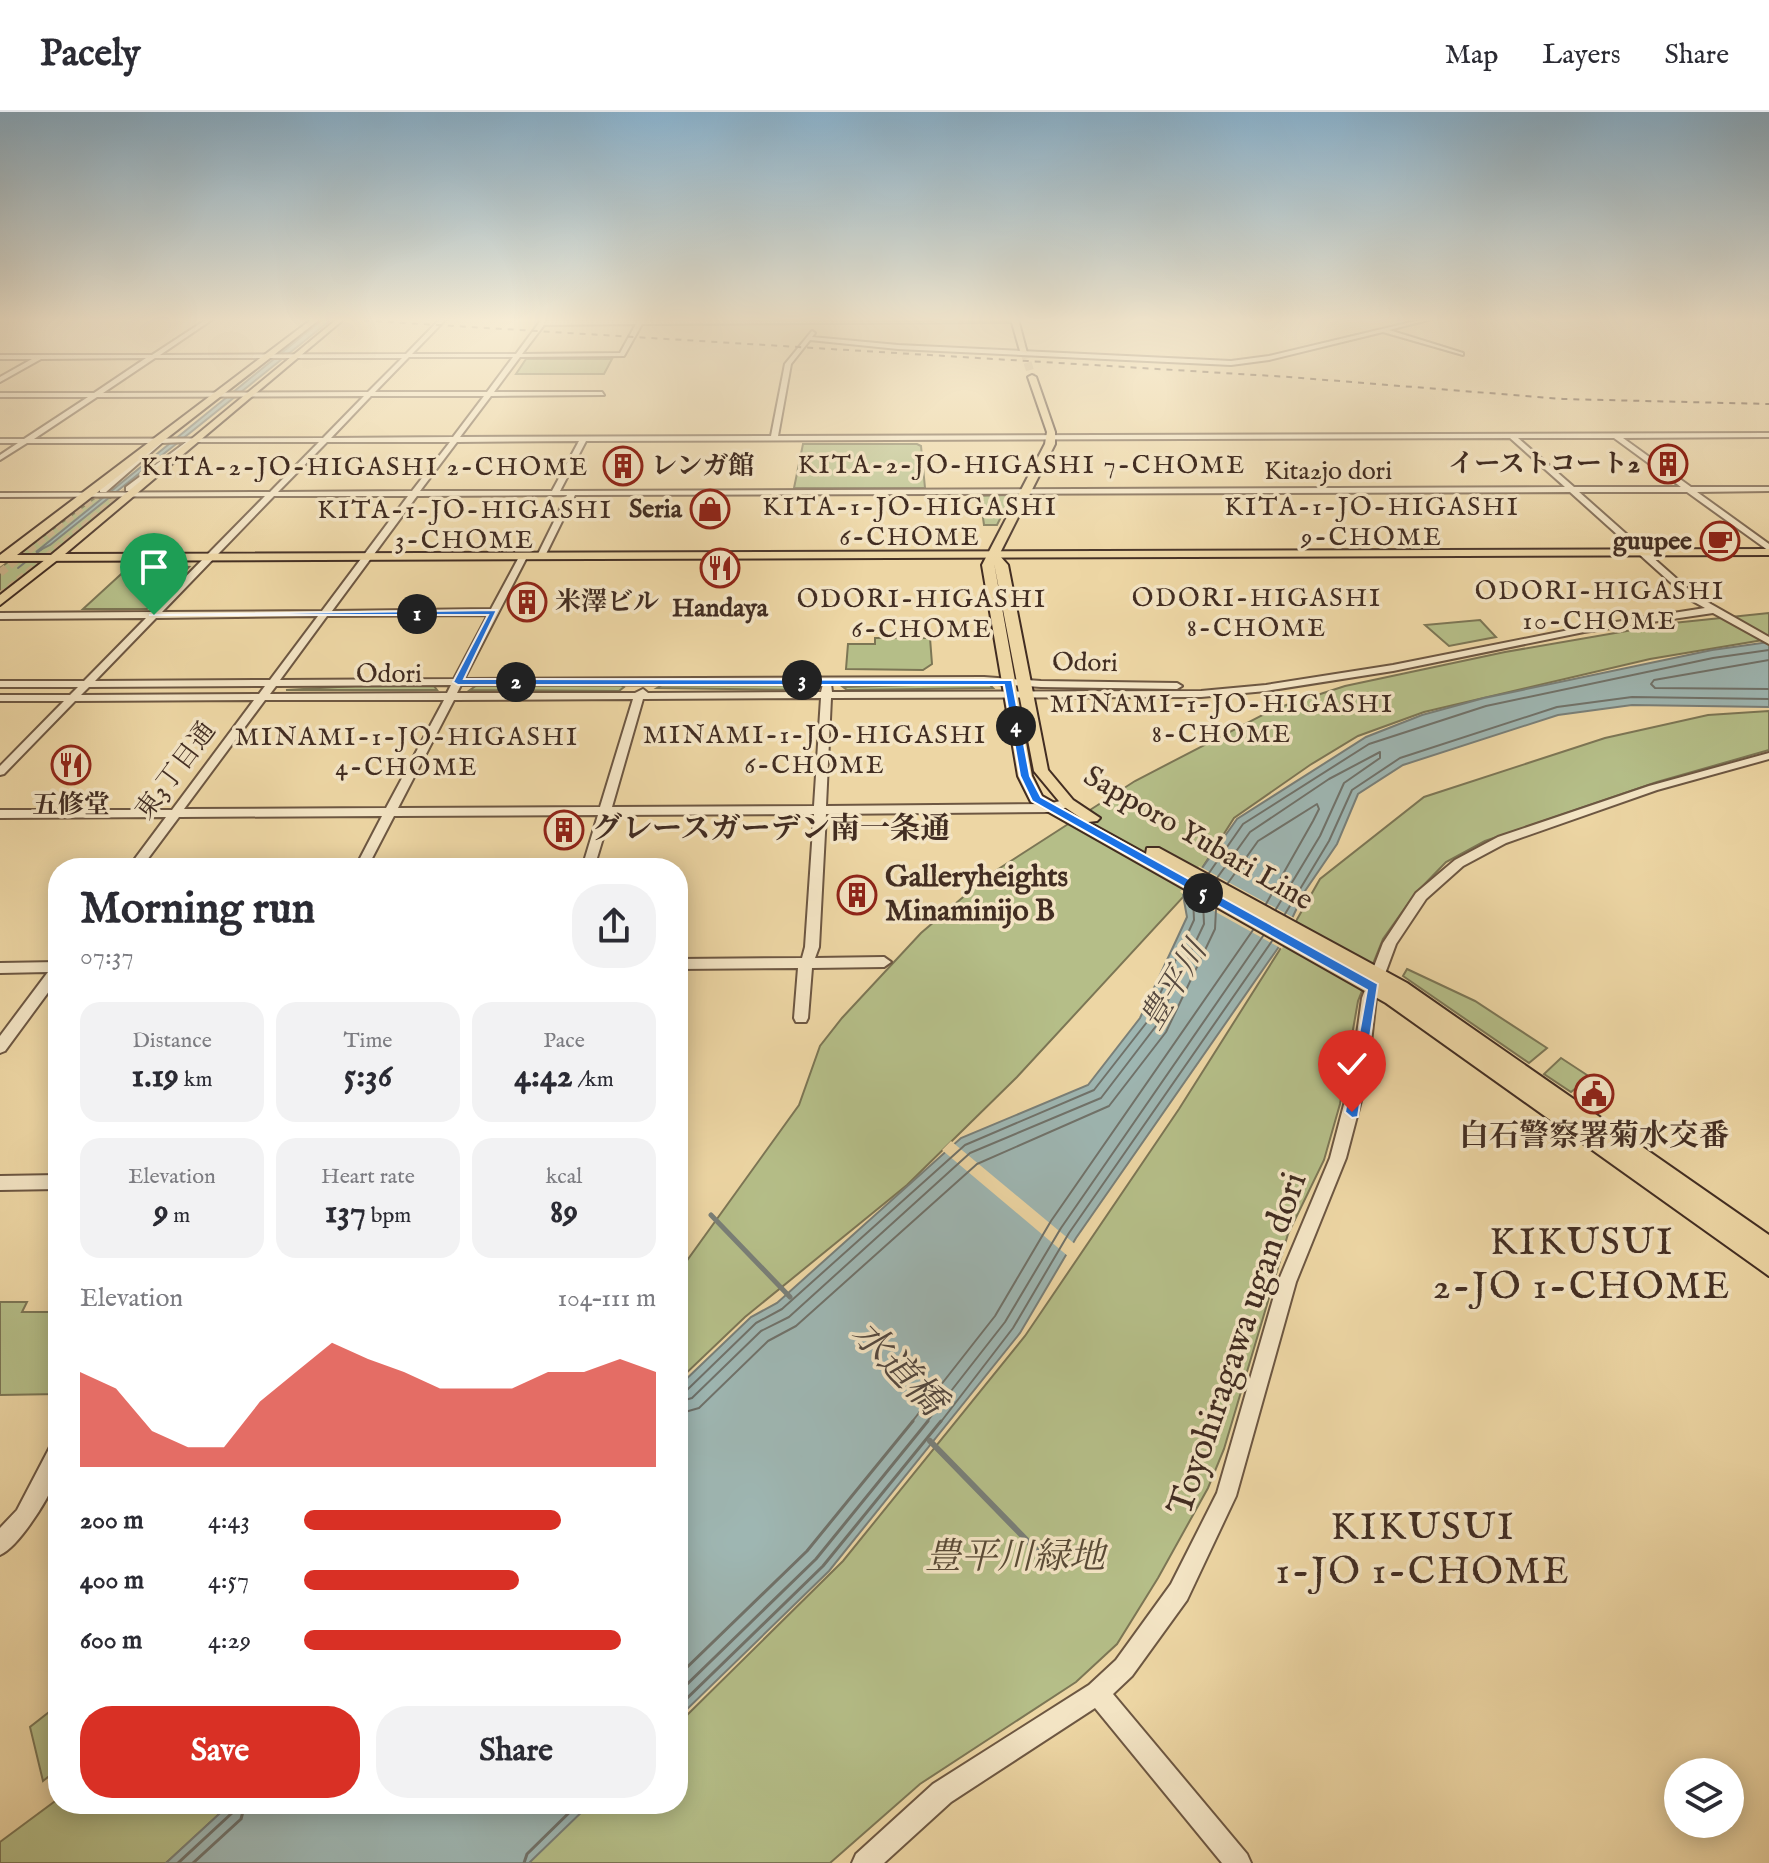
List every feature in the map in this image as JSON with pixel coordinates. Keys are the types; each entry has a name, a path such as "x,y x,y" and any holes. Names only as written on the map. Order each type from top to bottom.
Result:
{"main road":[{"path":"2,560 215,401"},
{"path":"0,601 237,401"},
{"path":"993,555 1050,438 1039,401"},
{"path":"2,560 1769,550"},
{"name":"Sapporo Yubari Line","path":"993,555 988,565 1017,688 1041,771 1080,818"},
{"name":"Sapporo Yubari Line","path":"1017,688 1028,784 1036,799 1048,808 1080,818 1377,981 1769,1248"},
{"name":"Sapporo Yubari Line","path":"1377,981 1769,1266"}],"street":[{"path":"0,458 86,401"},
{"path":"0,772 362,401"},
{"name":"東3丁目通","path":"141,858 483,401"},
{"path":"774,439 781,401"},
{"path":"0,441 1769,435"},
{"path":"1512,436 1712,610 1769,641"},
{"path":"1616,436 1769,550"},
{"path":"555,493 583,440"},
{"path":"0,495 88,495 103,492 165,441"},
{"name":"Kita2jo dori","path":"103,492 119,495 130,492 413,494 1769,489"},
{"path":"541,556 572,493"},
{"path":"366,858 523,557"},
{"name":"Odori","path":"0,684 655,681 1201,694 1305,683 1571,631 1712,610"},
{"path":"0,616 494,612"},
{"path":"591,858 639,695 655,681"},
{"path":"801,1018 807,962 812,947 826,687"},
{"name":"Odori","path":"0,698 639,695 826,687"},
{"name":"Toyohiragawa ugan dori","path":"865,1863 942,1793 1097,1693 1124,1668 1179,1592 1226,1496 1287,1282 1338,1158 1352,1112 1377,981 1390,943 1409,912 1431,886 1469,857 1526,831 1653,788 1769,756"},
{"path":"0,814 1048,808 1068,803"},
{"path":"688,964 884,962"},
{"path":"0,968 48,968"},
{"path":"0,1047 48,982"},
{"path":"0,1183 48,1182"},
{"path":"0,1544 24,1517 48,1471"},
{"path":"1097,1693 1238,1863"}],"green space":[{"path":"803,444 917,444 921,446 925,488 794,488"},
{"path":"1006,495 1009,501 997,525 984,525 980,496"},
{"path":"95,498 121,498 0,598 0,568"},
{"path":"131,565 189,567 147,609 83,609"},
{"path":"1769,613 1769,639 1650,659 1424,712 1358,736 1234,818 1185,895 1017,1077 907,1185 745,1317 688,1371 688,1259 799,1105 820,1046 921,933 989,875 1135,781 1274,709 1345,686 1505,652 1673,623"},
{"path":"1480,620 1496,637 1449,646 1425,625"},
{"path":"875,638 930,638 932,664 923,670 846,669 848,644 875,644"},
{"path":"988,683 993,688 847,690 843,687"},
{"path":"806,684 810,687 805,690 657,688 662,685"},
{"path":"477,685 624,687 619,691 470,690"},
{"path":"434,686 437,690 286,690"},
{"name":"豊平川緑地","path":"1769,711 1769,750 1657,782 1485,841 1446,862 1415,894 1383,939 1358,1001 1340,1104 1324,1160 1288,1234 1224,1449 1208,1488 1117,1644 1076,1682 920,1784 830,1863 525,1863 579,1814 688,1814 688,1714 843,1561 1025,1336 1179,1109 1279,951 1320,879 1424,797 1605,738 1708,715"},
{"path":"1407,969 1475,1001 1547,1048 1529,1063 1403,976"},
{"path":"1561,1058 1590,1077 1571,1092 1544,1074"},
{"path":"0,1302 27,1302 22,1312 48,1312 48,1394 0,1395"},
{"path":"48,1713 48,1777 43,1781 30,1727"},
{"path":"48,1806 48,1814 219,1814 166,1863 0,1863 0,1842"}],"water":[{"path":"222,401 230,401 50,545 36,552"},
{"name":"豊平川","path":"1769,642 1769,707 1632,705 1558,715 1403,765 1358,794 1337,844 1305,891 1278,948 1076,1238 1020,1333 829,1571 688,1708 688,1377 751,1317 777,1303 961,1138 1088,1085 1140,1018 1187,917 1183,895 1237,819 1366,737 1422,715 1484,698 1712,650"},
{"path":"219,1814 580,1814 529,1863 166,1863"}],"pier":[{"path":"1199,866 1296,919 1282,949 1180,892"},
{"path":"951,1141 1076,1245 1069,1257 942,1150"}],"waterway":[{"path":"18,568 42,549"},
{"name":"水道橋","path":"711,1215 790,1297"},
{"name":"水道橋","path":"930,1441 1045,1559"}],"tunnel":[{"path":"0,596 129,489"},
{"path":"0,573 103,490"}],"railway":[{"path":"1634,401 1769,404"}],"place":[{"name":"イーストコート2","path":"1668,464"},
{"name":"レンガ館","path":"623,466"},
{"name":"Seria","path":"710,509"},
{"name":"guupee","path":"1720,541"},
{"name":"Handaya","path":"720,568"},
{"name":"米澤ビル","path":"527,602"},
{"name":"五修堂","path":"71,765"},
{"name":"グレースガーデン南一条通","path":"564,830"},
{"name":"Galleryheights Minaminijo B","path":"857,895"},
{"name":"白石警察署菊水交番","path":"1594,1094"}],"district":[{"name":"KITA-2-JO-HIGASHI 7-CHOME","path":"1022,465"},
{"name":"KITA-2-JO-HIGASHI 2-CHOME","path":"365,467"},
{"name":"KITA-1-JO-HIGASHI 6-CHOME","path":"910,522"},
{"name":"KITA-1-JO-HIGASHI 9-CHOME","path":"1372,522"},
{"name":"KITA-1-JO-HIGASHI 3-CHOME","path":"465,525"},
{"name":"ODORI-HIGASHI 10-CHOME","path":"1600,606"},
{"name":"ODORI-HIGASHI 8-CHOME","path":"1257,613"},
{"name":"ODORI-HIGASHI 6-CHOME","path":"922,614"},
{"name":"MINAMI-1-JO-HIGASHI 8-CHOME","path":"1222,719"},
{"name":"MINAMI-1-JO-HIGASHI 6-CHOME","path":"815,750"},
{"name":"MINAMI-1-JO-HIGASHI 4-CHOME","path":"407,752"},
{"name":"KIKUSUI 2-JO 1-CHOME","path":"1582,1266"},
{"name":"KIKUSUI 1-JO 1-CHOME","path":"1423,1551"}],"route":[{"path":"154,615 494,612 458,682 1008,682 1025,776 1036,799 1374,988 1369,998 1352,1112"}]}
